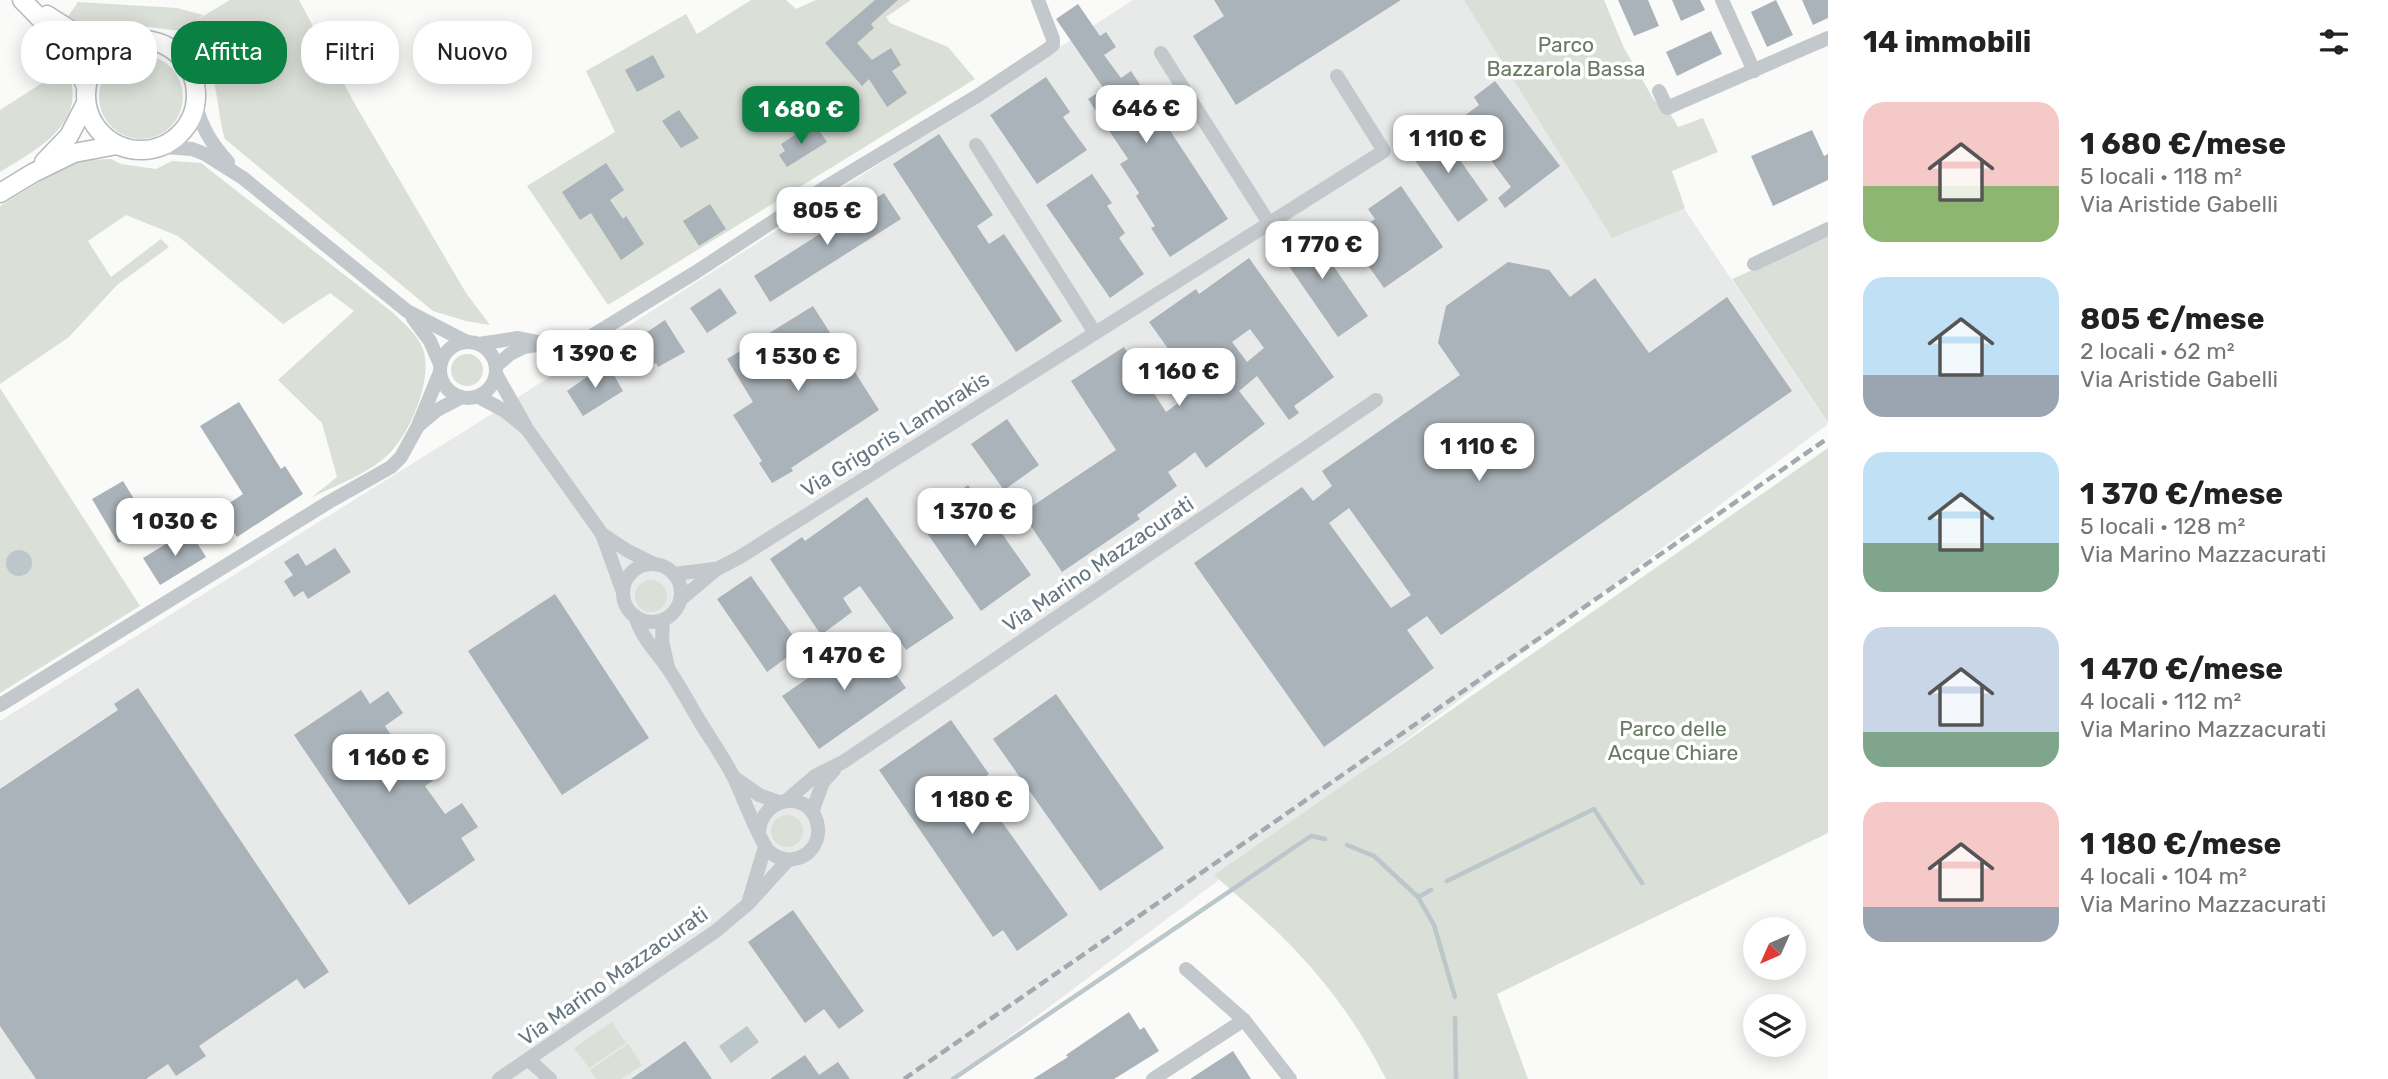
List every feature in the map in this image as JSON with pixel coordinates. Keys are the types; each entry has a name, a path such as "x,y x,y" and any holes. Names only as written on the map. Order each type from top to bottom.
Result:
{"main road":[{"path":"25,3 55,21"},
{"path":"25,3 66,45 86,94 89,116 96,128 117,145 132,150 148,151 163,147 185,130 196,105 197,88 192,72 183,58 170,47 157,42"},
{"path":"33,173 69,136 90,84"},
{"path":"0,193 74,153 117,145"}],"street":[{"path":"0,705 329,502 391,467 401,457 418,426 450,348 518,338 556,346 590,337 1045,51 1053,45 1053,39 1038,0"},
{"path":"1721,0 1754,71"},
{"path":"1659,91 1667,108 1828,38"},
{"path":"1161,52 1269,223"},
{"name":"Via Grigoris Lambrakis","path":"680,600 717,569 1384,151 1338,76"},
{"path":"196,105 201,126 210,142 243,178"},
{"path":"976,145 1095,333"},
{"path":"163,147 192,149 205,154 243,178 408,311 473,343 493,357 496,370 527,429"},
{"path":"1754,264 1828,229"},
{"path":"408,311 430,341 446,388 460,398"},
{"path":"479,397 490,388 496,370 517,350 542,344"},
{"path":"418,426 436,410 460,398 479,397 505,411 527,429 602,534 626,605 635,616 647,644 668,668 734,777 765,847 771,854 788,860"},
{"name":"Via Marino Mazzacurati","path":"759,831 765,813 815,776 843,762 1376,400"},
{"path":"602,534 628,551 662,566 674,574 679,582 680,600 671,615 654,622 635,616"},
{"path":"623,592 636,568 654,564"},
{"name":"Via Grigoris Lambrakis","path":"674,574 717,569"},
{"path":"663,620 662,641 668,668"},
{"name":"Via Marino Mazzacurati","path":"499,1079 716,930 748,904 788,860 803,856 815,844 818,828 812,812 823,782 843,762"},
{"path":"734,777 759,795 796,802 812,812"},
{"path":"748,904 765,847"},
{"path":"1186,969 1244,1020 1290,1079"},
{"path":"1153,1079 1244,1020"},
{"path":"529,1060 544,1077"}],"shaded area":[{"path":"1133,0 1545,0 1828,424 953,1079 0,1079 0,721 503,407"},
{"path":"19,550 28,554 32,563 28,572 19,576 10,572 6,563 10,554"},
{"path":"747,1026 759,1042 731,1063 719,1046"}],"green space":[{"path":"230,0 299,0 310,21 301,21 301,84 344,84 466,293 490,325 433,311 225,139 214,84 287,84 287,21 195,21"},
{"path":"751,0 786,0 796,9 816,0 911,0 886,17 890,23 948,47 975,79 608,305 527,186 615,132 586,71 686,14 697,34"},
{"name":"Parco Bazzarola Bassa","path":"1464,0 1604,0 1624,48 1654,100 1667,108 1678,127 1703,118 1718,152 1672,171 1685,208 1612,238"},
{"path":"78,2 177,8 203,15 195,21 171,21 171,30 157,28 157,21 73,21 67,18"},
{"path":"157,58 171,67 171,84 181,84 182,105 176,120 164,132 149,138 133,138 118,132 106,120 100,105 101,84 157,84"},
{"path":"41,84 72,86 72,102 60,128 38,148 0,172 0,110"},
{"path":"111,159 121,164 156,169 172,161 201,163 392,312 409,329 423,349 425,377 422,393 409,425 392,451 366,471 311,498 337,477 322,423 278,380 354,311 330,293 283,324 178,236 126,215 88,241 111,277 161,239 169,247 117,285 69,337 0,384 0,206 70,163"},
{"path":"1828,237 1828,423 1732,279"},
{"path":"467,354 479,358 483,370 479,382 467,386 455,382 451,370 455,358"},
{"path":"0,388 140,606 0,693"},
{"name":"Parco delle Acque Chiare","path":"1828,448 1828,833 1497,994 1528,1079 1386,1079 1357,1028 1322,981 1277,932 1214,875"},
{"path":"651,580 663,584 667,596 663,608 651,612 639,608 635,596 639,584"},
{"path":"787,815 799,819 803,831 799,843 787,847 775,843 771,831 775,819"},
{"path":"612,1022 626,1043 589,1068 574,1048"},
{"path":"628,1044 642,1065 621,1079 596,1079 590,1070"}],"building":[{"path":"875,0 898,0 871,24 874,28 857,43 872,60 891,48 901,65 892,71 907,93 887,107 869,79 862,86 825,43"},
{"path":"1214,0 1401,0 1236,105 1193,36 1224,16"},
{"path":"1618,0 1648,0 1659,26 1634,36"},
{"path":"1672,0 1700,0 1705,10 1681,21"},
{"path":"1776,0 1793,35 1767,47 1751,12"},
{"path":"1802,0 1828,0 1828,18 1813,25"},
{"path":"1078,4 1100,36 1106,32 1116,47 1104,55 1121,78 1131,71 1228,219 1170,257 1151,228 1155,226 1136,196 1139,193 1120,164 1128,159 1088,99 1104,89 1056,19"},
{"path":"1711,31 1722,54 1677,76 1666,52"},
{"path":"653,55 665,77 637,92 625,70"},
{"path":"1046,77 1070,112 1063,117 1087,150 1037,184 990,115"},
{"path":"1495,81 1560,166 1505,208 1498,198 1511,187 1460,119 1479,105 1474,97"},
{"path":"679,110 699,138 681,148 662,121"},
{"path":"809,126 813,133 818,129 827,142 787,167 779,155 785,151 781,144"},
{"path":"1436,126 1488,200 1458,222 1408,150"},
{"path":"1812,130 1824,156 1828,154 1828,180 1773,206 1751,156"},
{"path":"939,134 993,215 977,226 989,244 1004,234 1062,321 1016,352 893,164"},
{"path":"606,163 624,190 610,200 623,219 626,216 644,244 621,260 591,213 580,220 562,192"},
{"path":"1092,174 1112,203 1107,206 1125,233 1119,238 1144,274 1110,298 1046,205"},
{"path":"1401,186 1443,247 1384,288 1348,237 1375,219 1368,209"},
{"path":"884,193 901,219 770,302 754,276"},
{"path":"710,204 726,229 699,246 683,221"},
{"path":"1305,225 1368,316 1338,337 1275,246"},
{"path":"1249,258 1334,377 1294,406 1299,413 1289,420 1257,376 1239,391 1265,424 1206,468 1195,452 1168,472 1177,486 1137,515 1140,519 1062,572 1022,513 1116,450 1071,381 1124,347 1166,412 1197,389 1149,322 1196,289 1199,294","holes":["1250,329 1264,348 1247,362 1232,342"]},
{"path":"1508,262 1549,270 1570,297 1595,278 1649,353 1727,297 1792,391 1441,635 1427,616 1407,630 1434,668 1324,747 1194,563 1302,487 1313,501 1332,486 1322,471 1460,375 1438,343 1446,306","holes":["1349,508 1411,595 1391,608 1329,523"]},
{"path":"720,288 737,313 707,333 690,308"},
{"path":"813,306 879,410 772,483 759,463 762,461 733,415 753,402 727,359"},
{"path":"665,320 685,352 658,367 656,363 644,370 635,355 632,358 625,347"},
{"path":"607,363 623,391 583,416 567,391"},
{"path":"239,402 281,469 285,466 303,494 237,537 219,510 243,494 200,426"},
{"path":"1007,419 1039,465 1004,490 971,444"},
{"path":"123,481 150,525 118,543 92,499"},
{"path":"968,485 1031,575 981,611 918,520"},
{"path":"867,497 954,618 906,650 860,586 843,598 852,612 821,635 770,559 802,537 805,541"},
{"path":"189,530 206,557 160,585 143,558"},
{"path":"335,548 351,572 308,599 303,591 294,597 284,581 293,575 284,562 298,553 306,566"},
{"path":"751,576 801,647 767,672 717,599"},
{"path":"555,594 649,738 562,795 468,651"},
{"path":"869,636 906,688 819,749 782,696"},
{"path":"138,688 329,972 304,989 297,979 199,1046 206,1056 176,1076 168,1064 146,1079 36,1079 0,1026 0,789 118,710 114,704"},
{"path":"361,690 370,704 388,691 403,713 385,726 407,759 425,747 443,774 425,786 445,814 462,803 478,827 461,838 475,860 409,905 294,735"},
{"path":"1056,694 1164,848 1100,891 993,739"},
{"path":"951,720 989,774 975,784 1068,915 1017,951 1003,930 993,937 879,770"},
{"path":"793,910 864,1011 839,1029 824,1009 805,1023 748,942"},
{"path":"1129,1012 1140,1030 1144,1027 1159,1051 1114,1079 1033,1079 1068,1057 1066,1055"},
{"path":"685,1041 712,1079 631,1079"},
{"path":"1233,1051 1251,1079 1190,1079"},
{"path":"805,1055 819,1075 838,1062 850,1079 770,1079"}],"waterway":[{"path":"1447,881 1594,809 1642,883"},
{"path":"953,1079 1311,836 1325,839"},
{"path":"1347,845 1374,856 1418,897 1431,890"},
{"path":"1418,897 1434,925 1455,997"},
{"path":"1455,1018 1456,1079"}],"railway":[{"path":"904,1079 1828,438"}]}
